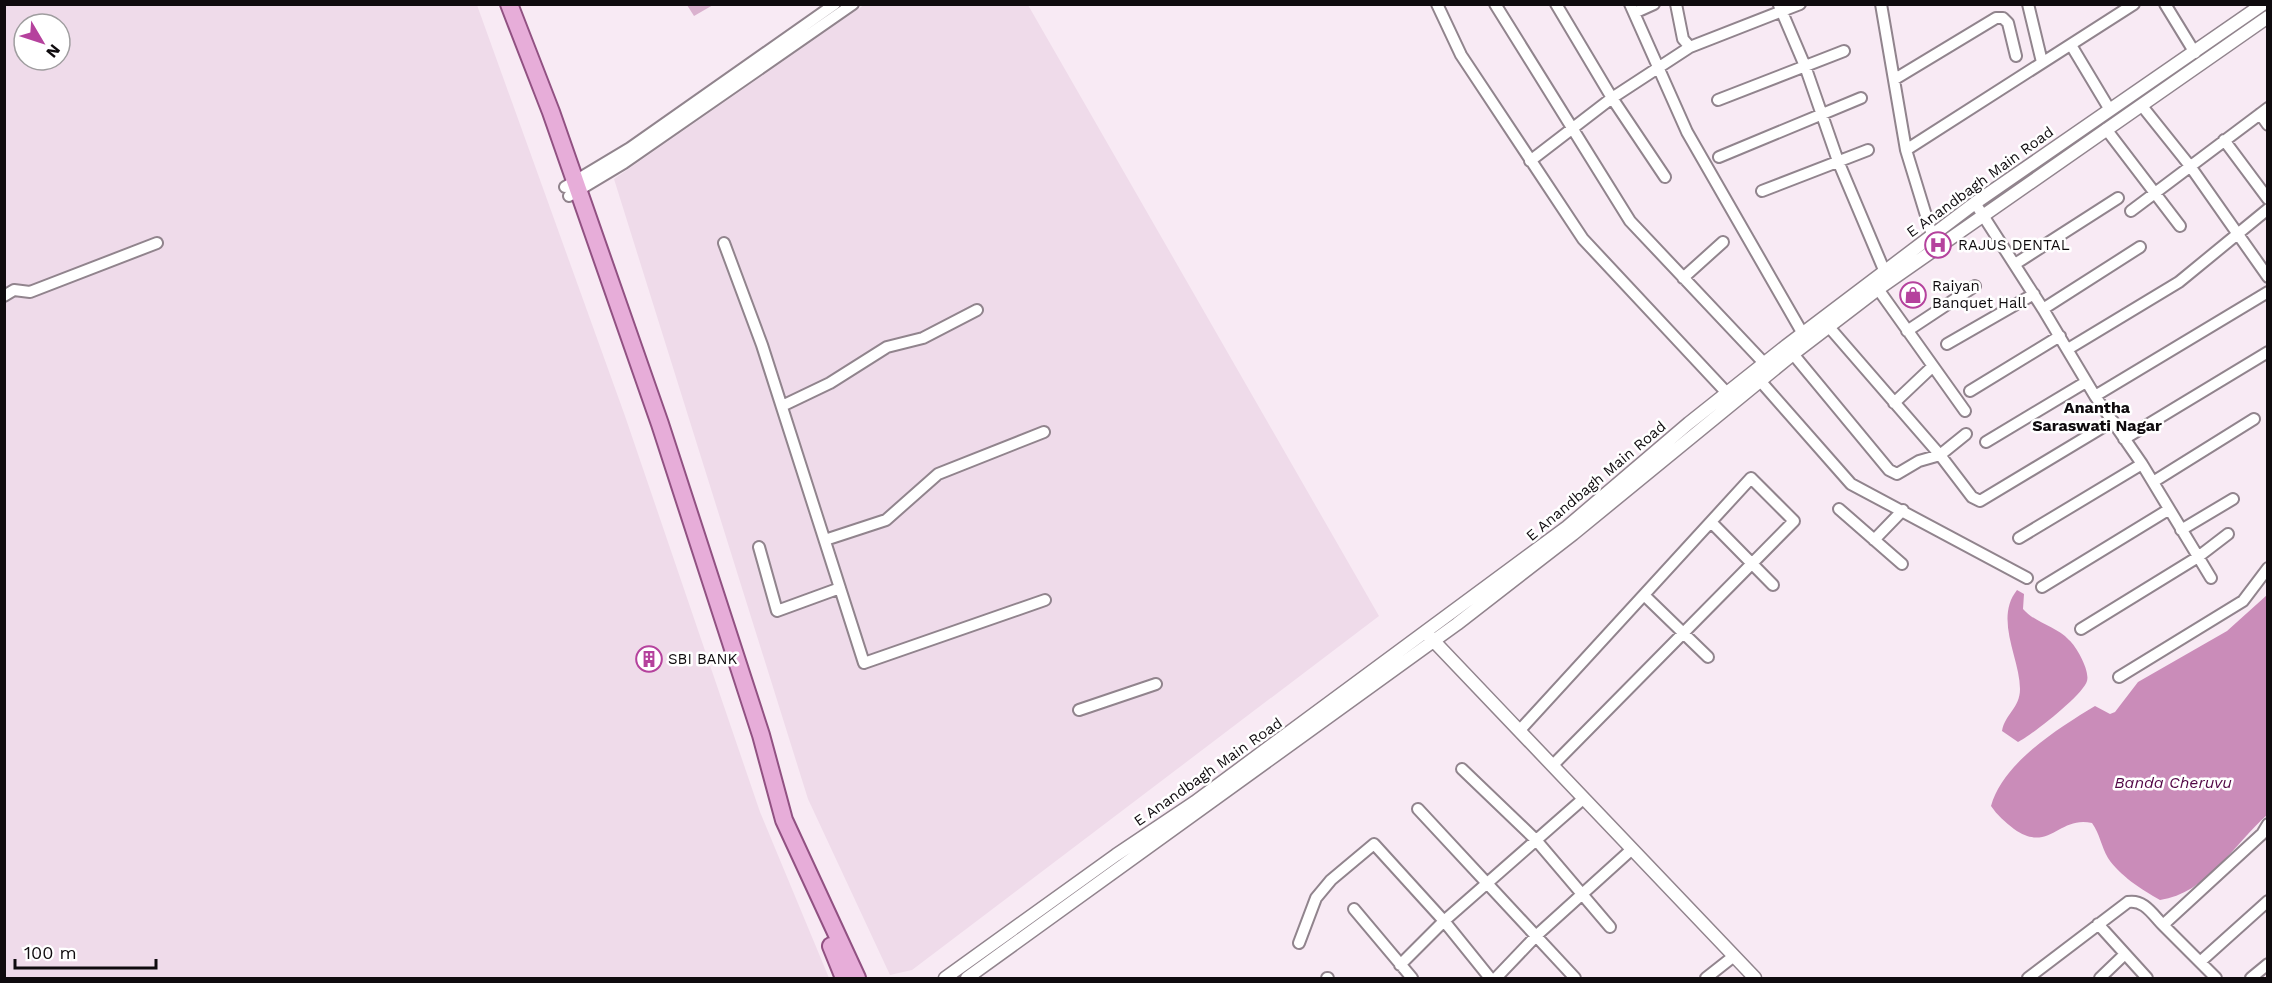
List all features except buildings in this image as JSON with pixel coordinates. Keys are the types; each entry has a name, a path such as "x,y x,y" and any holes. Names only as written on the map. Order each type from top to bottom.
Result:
{"main road":[{"path":"498,4 572,189"},
{"path":"509,4 761,735 784,820 857,978"},
{"path":"648,408 724,646 774,824 844,978"}],"street":[{"path":"805,32 835,4"},
{"path":"572,189 805,32 853,4"},
{"path":"1437,4 1461,55 1583,239 1727,393"},
{"path":"1495,4 1571,131 1630,221 1765,364"},
{"path":"1556,4 1612,98 1665,177"},
{"path":"1654,4 1632,9 1657,69 1687,132 1803,334"},
{"path":"1676,4 1683,39 1690,47"},
{"path":"1530,160 1612,98 1690,47 1780,7 1800,4"},
{"path":"1892,4 1882,7 1906,150 1932,235"},
{"path":"2028,4 2042,62"},
{"path":"1906,150 2134,4"},
{"path":"2165,4 2195,53"},
{"name":"E Anandbagh Main Road","path":"945,978 1430,637 1567,527 1727,393 1793,354 1878,289 1886,276 1932,235 2263,4"},
{"path":"1780,7 1823,113 1838,161 1886,276"},
{"name":"E Anandbagh Main Road","path":"968,978 1573,534 1757,377 1765,364 1803,334 1886,276 1983,215 2268,17"},
{"path":"1895,79 1996,18 2003,18 2008,23 2016,56"},
{"path":"2072,45 2110,110"},
{"path":"1718,100 1844,51"},
{"path":"1719,157 1861,98"},
{"path":"2142,106 2190,166 2268,277"},
{"path":"2131,211 2264,111 2268,124"},
{"path":"2106,129 2180,226"},
{"path":"2224,140 2268,199"},
{"path":"1762,191 1868,150"},
{"path":"2015,264 2118,198"},
{"path":"1975,203 2034,294 2086,382 2142,464 2211,578"},
{"path":"2068,349 2179,282 2268,209"},
{"path":"1683,278 1723,242"},
{"path":"4,296 14,290 30,292 157,243"},
{"path":"724,243 782,406 864,663 1045,600"},
{"path":"2043,309 2140,247"},
{"path":"1907,331 1975,286"},
{"path":"1878,289 1965,411"},
{"path":"2095,396 2268,292"},
{"path":"1947,344 2034,294"},
{"path":"782,406 830,383 887,347 923,338 977,310"},
{"path":"1829,327 1940,455 1972,497 1980,501 2113,421"},
{"path":"1970,391 2060,336"},
{"path":"2124,439 2268,352"},
{"path":"1793,354 1889,470 1897,474 1919,461 1940,455 1966,435"},
{"path":"1894,404 1932,367"},
{"path":"1757,377 1851,484 2027,578"},
{"path":"1986,442 2086,382"},
{"path":"2153,482 2254,419"},
{"path":"825,540 886,520 938,474 1044,432"},
{"path":"2019,538 2142,464"},
{"path":"1520,730 1751,478 1794,521 1554,764"},
{"path":"2181,531 2233,499"},
{"path":"1839,509 1902,564"},
{"path":"1874,540 1903,510"},
{"path":"2042,587 2168,510"},
{"path":"1711,522 1773,585"},
{"path":"2080,629 2198,557 2228,534"},
{"path":"759,547 777,611 840,588"},
{"path":"2119,677 2243,601 2268,568"},
{"path":"1644,595 1708,657"},
{"path":"1430,637 1554,764 1583,799 1755,978"},
{"path":"1079,710 1156,684"},
{"path":"1462,769 1536,840 1610,927"},
{"path":"1400,965 1444,921 1583,799"},
{"path":"1418,809 1575,978"},
{"path":"2163,925 2266,833"},
{"path":"1299,943 1316,898 1331,880 1374,844 1444,921 1490,978"},
{"path":"1496,978 1537,935 1631,850"},
{"path":"2028,978 2128,902 2135,901 2144,905 2216,978"},
{"path":"2200,962 2268,901"},
{"path":"1354,909 1412,978"},
{"path":"2098,924 2147,978"},
{"path":"2100,978 2125,954"},
{"path":"1706,978 1734,956"},
{"path":"2251,978 2268,964"}],"shaded area":[{"path":"5,5 477,5 625,416 760,812 829,978 5,978"},
{"path":"687,5 713,5 694,16"},
{"path":"864,5 1028,5 1379,616 912,970 890,975 808,799 614,179"}],"water":[{"path":"2017,590 2024,594 2023,609 2064,635 2079,653 2087,671 2087,681 2067,705 2018,742 2002,731 2018,701 2020,689 2008,626 2011,601"},
{"name":"Banda Cheruvu","path":"2267,595 2267,815 2206,878 2176,896 2160,900 2131,882 2118,870 2108,858 2092,823 2071,824 2045,836 2026,836 2014,829 1993,809 1991,806 1997,790 2007,775 2033,748 2095,706 2110,714 2115,712 2138,682 2227,631"}],"place":[{"name":"RAJUS DENTAL","path":"1938,245"},
{"name":"Raiyan Banquet Hall","path":"1913,295"},
{"name":"SBI BANK","path":"649,659"}],"district":[{"name":"Anantha Saraswati Nagar","path":"2097,416"}]}
